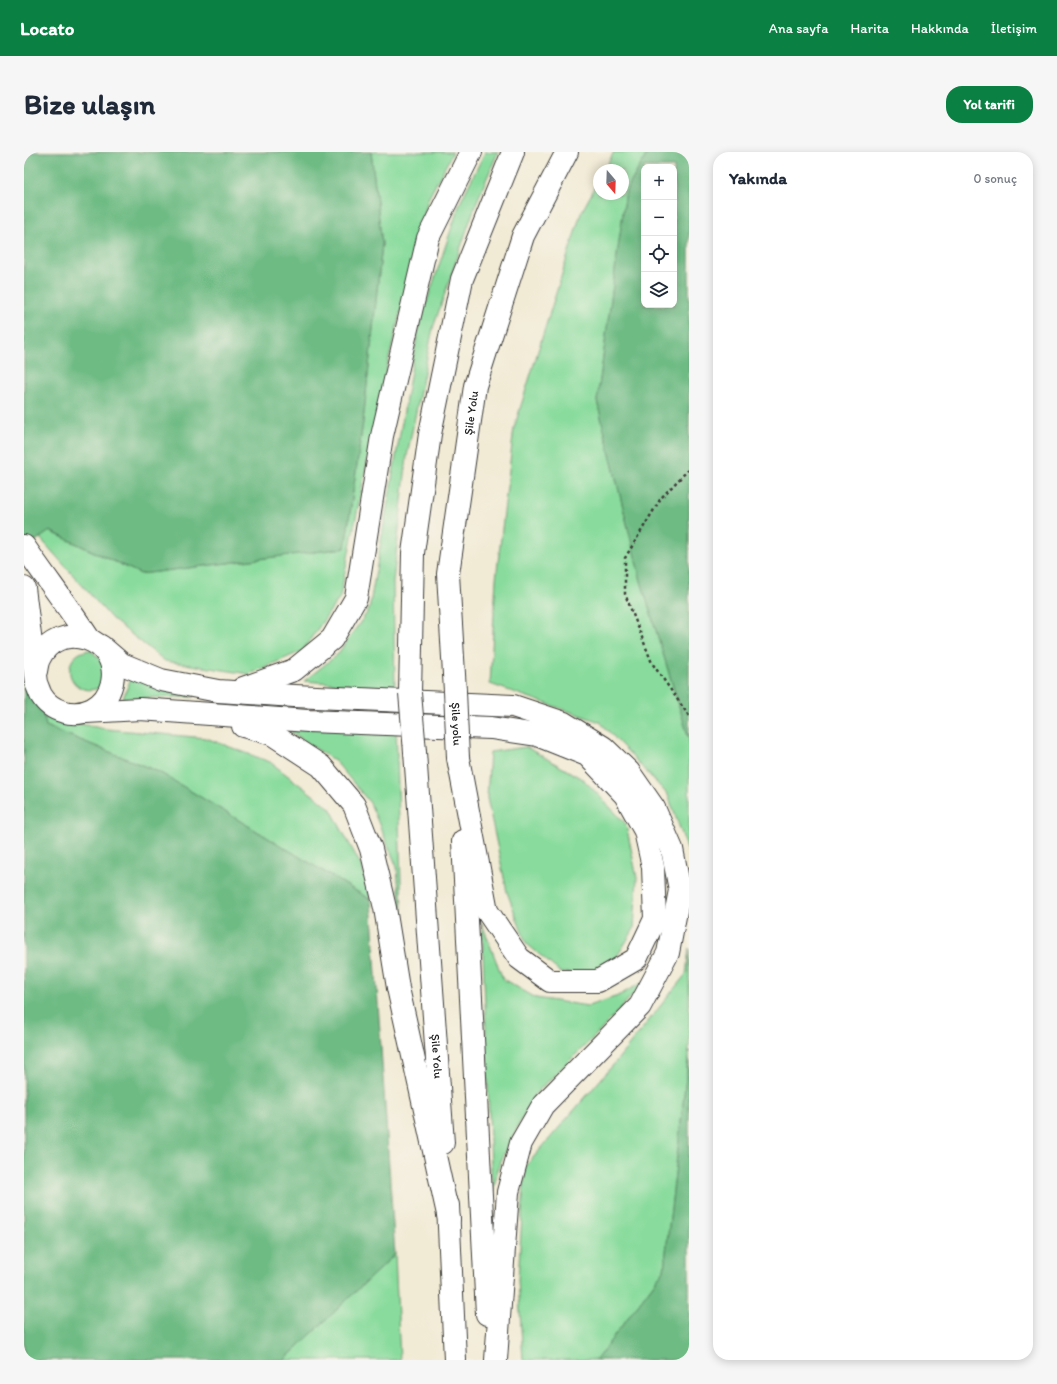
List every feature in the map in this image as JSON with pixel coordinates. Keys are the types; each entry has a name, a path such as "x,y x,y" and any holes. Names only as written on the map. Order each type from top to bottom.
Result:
{"main road":[{"path":"218,691 247,687 294,670 332,639 356,598 382,436 428,238 471,152"},
{"name":"Şile Yolu","path":"455,1360 449,1219 410,693 413,553 430,434 462,279 513,152"},
{"name":"Şile Yolu","path":"455,691 448,574 475,386 523,236 567,152"},
{"path":"24,546 51,586 96,643 108,655 112,666 113,678 110,689 105,699 96,707 86,712"},
{"path":"24,588 36,671 36,684 41,695 49,705 60,711 73,714 140,709 308,721 491,728 537,735 587,755 625,795 645,831 653,867 655,919 636,959 598,981 550,981 519,958 488,911 458,758"},
{"path":"36,671 39,659 46,649 55,641 66,637 78,637 96,643 122,664 161,680 218,691 513,706 564,723 603,747 629,772 654,808 672,848 680,890 668,953 640,1006 543,1105 521,1144 508,1192 496,1360"},
{"name":"Şile yolu","path":"455,691 458,758"},
{"path":"192,713 272,734 321,766 354,805 371,849 385,908 398,988 449,1219"},
{"name":"Şile Yolu","path":"458,758 490,1360"}],"path":[{"path":"689,469 661,498 626,558 625,594 652,663 689,716"}],"green space":[{"path":"24,152 371,152 382,244 363,422 345,548 141,574 50,531 24,549"},
{"path":"371,152 453,152 428,199 383,383 340,597 302,651 249,674 165,661 112,619 40,538 49,531 141,574 345,548 363,422 382,244"},
{"path":"485,152 498,152 475,206 433,328 407,456 393,582 395,688 304,681 337,655 369,610 419,325 460,203"},
{"path":"614,152 648,152 629,186 629,164 607,164"},
{"path":"648,152 689,152 689,739 641,581 597,401 625,200 629,200 629,186 641,164 641,308 677,308 677,164 641,164"},
{"path":"593,191 593,200 625,200 597,401 641,581 689,739 689,854 668,795 600,722 490,684 496,579 514,428 581,213"},
{"path":"24,625 46,726 159,772 371,900 395,1254 284,1360 24,1360"},
{"path":"90,650 109,666 99,688 88,690 79,687 73,682 70,675 70,667 73,659 80,653"},
{"path":"134,671 194,697 123,698"},
{"path":"44,717 106,729 206,738 270,762 330,808 362,867 371,900 159,772 46,726"},
{"path":"278,723 396,726 403,944 397,867 370,803 336,762"},
{"path":"526,747 584,780 626,824 637,878 634,929 608,971 561,973 526,943 507,892 487,798 490,752"},
{"path":"482,924 503,979 536,998 588,1006 618,996 645,981 601,1030 534,1095 500,1161 492,1194"},
{"path":"689,948 689,1051 664,1270 596,1360 523,1360 518,1280 525,1167 614,1064 686,974"},
{"path":"689,1051 689,1360 596,1360 664,1270"},
{"path":"395,1254 400,1360 284,1360"}]}
